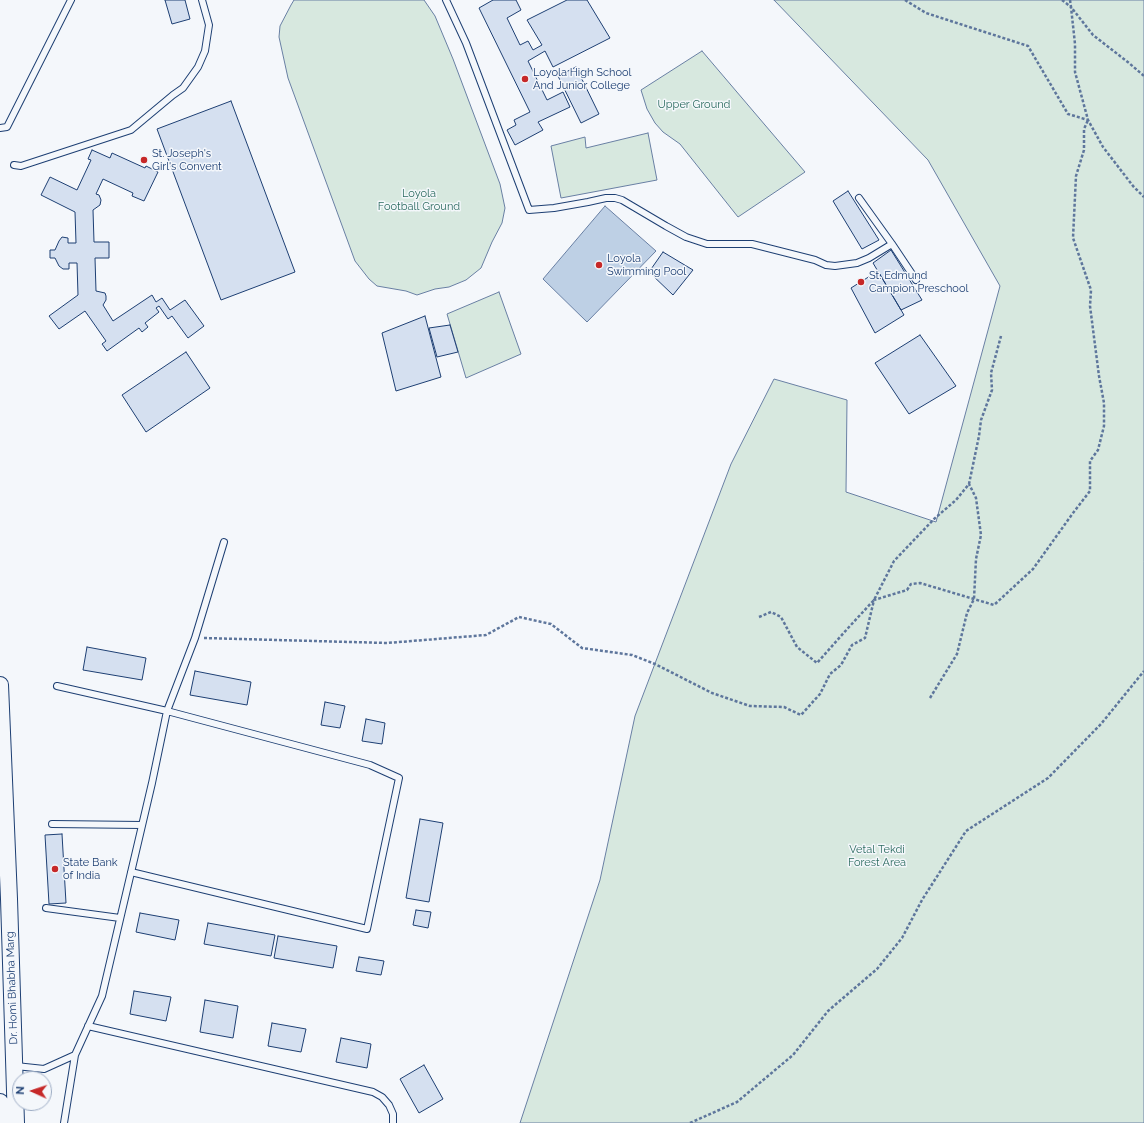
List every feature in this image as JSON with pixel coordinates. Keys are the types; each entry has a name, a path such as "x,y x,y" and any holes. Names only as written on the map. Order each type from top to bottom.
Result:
{"main road":[{"name":"Dr. Homi Bhabha Marg","path":"0,685 16,1123"},
{"path":"0,1102 1,1123"}],"lane":[{"path":"0,128 8,127 71,0"},
{"path":"14,165 21,166 131,130 183,88 198,67 205,51 210,26 202,0"},
{"path":"446,0 466,43 529,210 554,208 606,198 614,198 622,200 686,237 707,244 752,244 815,260 826,265 835,266 857,263 869,258 892,244"},
{"path":"859,198 916,280"},
{"path":"64,1123 75,1055 102,996 152,784 166,711 195,638 224,542"},
{"path":"57,686 166,711 370,765 399,778 367,929 131,872"},
{"path":"52,824 142,825"},
{"path":"46,908 120,918"},
{"path":"88,1026 373,1092 382,1097 389,1105 393,1114 393,1123"},
{"path":"14,1066 44,1069 75,1055"}],"path":[{"path":"905,0 926,13 1028,46 1068,114 1088,120"},
{"path":"1062,0 1071,7 1092,35 1144,76"},
{"path":"1070,0 1075,44 1075,72 1088,120 1103,147 1133,186 1144,197"},
{"path":"759,617 771,612 781,617 797,647 817,663 874,600 907,590 911,584 920,583 994,605 1033,569 1090,491 1090,461 1098,450 1104,426 1104,403 1093,333 1090,306 1091,290 1073,238 1076,176 1084,150 1084,129 1088,120"},
{"path":"195,638 387,643 486,634 520,617 551,624 582,648 632,655 655,664 712,693 750,706 784,707 801,716 820,694 830,674 841,665 852,645 865,638 874,600 894,561 934,519 956,500 969,484 981,420 992,390 991,373 1001,336"},
{"path":"930,698 956,654 967,613 974,599 976,559 981,535 976,498 969,484"},
{"path":"690,1123 737,1102 793,1054 828,1011 877,969 902,938 922,900 966,832 1048,778 1101,724 1144,671"}],"green space":[{"name":"Loyola Football Ground","path":"294,0 424,0 435,16 453,59 500,184 505,208 502,223 481,268 466,280 449,287 435,289 417,295 406,291 377,286 369,279 355,261 288,78 279,37 280,26"},
{"name":"Vetal Tekdi Forest Area","path":"774,0 1144,0 1144,1123 520,1123 600,880 635,716 731,464 774,379 847,400 846,492 936,522 1000,286 928,160"},
{"name":"Upper Ground","path":"702,51 805,172 738,217 680,144 663,132 655,123 647,109 641,90"},
{"path":"648,133 657,180 561,198 551,146 585,137 586,148"},
{"path":"499,292 521,354 466,378 447,314"}],"water":[{"name":"Loyola Swimming Pool","path":"605,206 656,251 587,322 543,279"}],"building":[{"path":"165,0 185,0 190,19 172,24"},
{"name":"Loyola High School And Junior College","path":"493,0 516,0 521,10 507,18 520,45 528,41 533,50 542,45 527,20 567,0 587,0 610,38 553,67 545,51 528,61 547,100 563,92 570,107 538,122 543,130 515,145 507,130 516,125 514,120 530,112 479,8"},
{"path":"576,67 599,114 581,123 558,76"},
{"path":"231,101 295,272 221,300 157,129"},
{"path":"92,150 110,158 112,153 145,168 146,166 158,172 144,201 132,196 133,193 103,179 96,194 99,195 101,200 100,205 93,210 94,242 109,242 109,258 95,258 96,291 105,293 106,300 103,305 113,321 152,295 156,302 162,298 170,310 185,300 204,326 188,338 172,316 168,319 159,306 156,308 159,312 145,323 148,327 142,332 139,328 107,351 102,344 106,341 85,311 59,329 49,316 78,295 77,263 69,263 69,269 63,269 59,266 55,258 50,258 50,250 55,250 62,237 68,238 68,243 76,243 75,212 41,195 50,177 77,190 91,160 88,159"},
{"path":"848,191 879,240 862,249 833,201"},
{"path":"891,250 922,300 901,310 873,263"},
{"path":"663,252 693,270 673,295 649,272"},
{"path":"878,271 904,315 875,333 851,288"},
{"path":"425,316 441,377 396,391 382,333"},
{"path":"450,325 458,352 437,357 429,328"},
{"path":"920,335 956,386 909,414 875,363"},
{"path":"186,352 210,388 146,432 122,395"},
{"path":"87,647 146,658 142,680 83,670"},
{"path":"195,671 251,682 247,705 190,695"},
{"path":"325,702 345,706 340,728 321,725"},
{"path":"366,719 385,723 382,744 362,741"},
{"path":"420,819 443,823 429,902 406,898"},
{"name":"State Bank of India","path":"62,834 66,903 49,904 45,835"},
{"path":"416,910 431,912 428,928 413,925"},
{"path":"140,913 179,920 175,940 136,932"},
{"path":"208,923 275,935 271,956 204,944"},
{"path":"278,936 337,946 333,968 274,958"},
{"path":"359,957 384,961 381,975 356,971"},
{"path":"134,991 171,997 166,1021 130,1014"},
{"path":"205,1000 238,1006 233,1038 200,1032"},
{"path":"272,1023 306,1029 301,1052 268,1046"},
{"path":"341,1038 371,1044 367,1068 336,1062"},
{"path":"424,1065 443,1099 419,1113 400,1079"}],"place":[{"name":"Loyola High School And Junior College","path":"525,79"},
{"name":"St. Joseph's Girl's Convent","path":"144,160"},
{"name":"Loyola Swimming Pool","path":"599,265"},
{"name":"St. Edmund Campion Preschool","path":"861,282"},
{"name":"State Bank of India","path":"55,869"}]}
